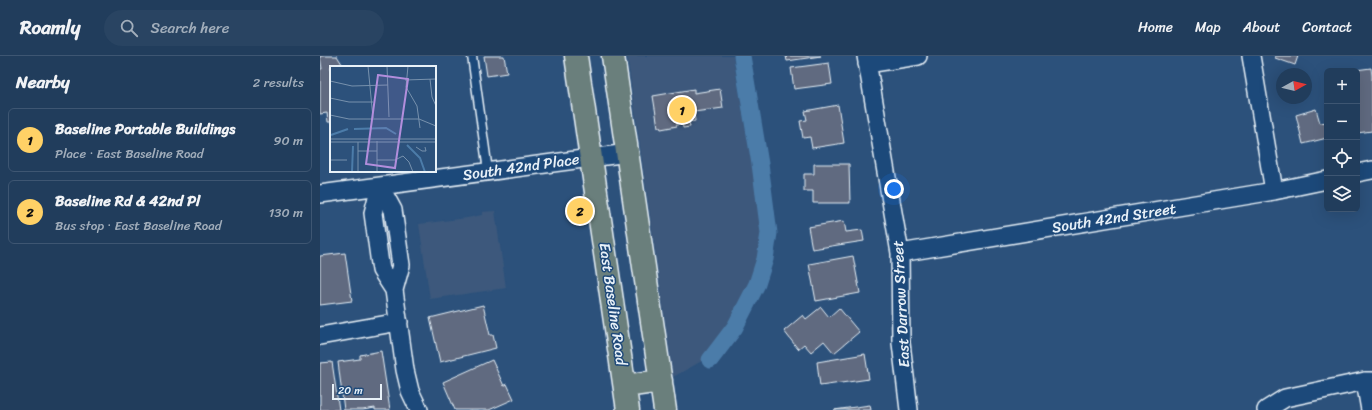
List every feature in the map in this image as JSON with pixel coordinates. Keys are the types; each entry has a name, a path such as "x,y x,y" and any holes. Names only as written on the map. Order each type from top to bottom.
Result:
{"main road":[{"name":"East Baseline Road","path":"576,56 628,410"},
{"path":"613,56 665,410"},
{"path":"625,386 661,381"}],"street":[{"path":"867,60 918,56"},
{"path":"1251,56 1274,191"},
{"name":"East Darrow Street","path":"867,60 900,253 901,343 909,410"},
{"name":"South 42nd Place","path":"320,194 628,153"},
{"path":"1360,172 1372,170"},
{"name":"South 42nd Street","path":"900,253 1274,191 1324,181"},
{"path":"380,186 393,210 400,254 401,265 394,290"},
{"path":"380,186 373,213 381,270 394,290 405,370 410,391 419,410"},
{"path":"379,257 400,254"},
{"path":"320,336 399,322"},
{"path":"1266,410 1285,398 1369,381 1370,410"}],"lane":[{"path":"472,56 488,171"}],"shaded area":[{"path":"627,56 733,56 761,217 763,240 758,262 745,296 709,357 673,377"},
{"path":"495,211 506,288 430,299 419,224 467,218 482,215 482,212"}],"building":[{"path":"320,56 337,56 343,66 330,66 330,122 328,122 327,113 320,114 320,69 322,69"},
{"path":"484,56 504,56 507,73 487,76"},
{"path":"786,56 821,56 787,61"},
{"path":"1275,56 1298,56 1295,65 1275,58"},
{"path":"829,63 832,84 794,89 791,68"},
{"path":"1371,68 1372,131 1360,133 1360,104 1360,69"},
{"path":"694,89 694,93 720,89 723,108 694,112 695,121 689,122 690,127 683,128 682,123 677,124 677,126 661,129 658,127 653,96"},
{"path":"838,105 844,143 812,148 810,137 803,138 800,121 807,120 805,111"},
{"path":"1316,109 1320,123 1324,122 1324,139 1303,144 1296,115"},
{"path":"814,164 849,164 850,203 813,203 813,191 804,191 804,174 814,174"},
{"path":"844,221 846,232 862,230 864,241 812,249 808,227"},
{"path":"345,253 352,301 320,305 320,256"},
{"path":"853,256 860,293 816,301 809,264"},
{"path":"483,305 490,335 493,335 496,348 440,362 430,318"},
{"path":"821,307 829,317 839,308 859,332 834,353 824,341 811,352 804,344 798,349 784,331 803,315 806,319"},
{"path":"381,351 390,410 375,410 375,408 363,410 344,410 338,362 360,359 360,355"},
{"path":"865,354 869,379 820,386 817,362"},
{"path":"492,360 504,386 507,384 514,399 489,410 455,410 443,382"},
{"path":"332,362 339,410 320,410 320,363"},
{"path":"870,405 871,410 834,410"}],"waterway":[{"path":"710,360 735,327 757,284 765,259 769,233 760,164 742,56"}],"place":[{"name":"Baseline Portable Buildings","path":"682,110"},
{"name":"Baseline Rd & 42nd Pl","path":"580,211"}]}
